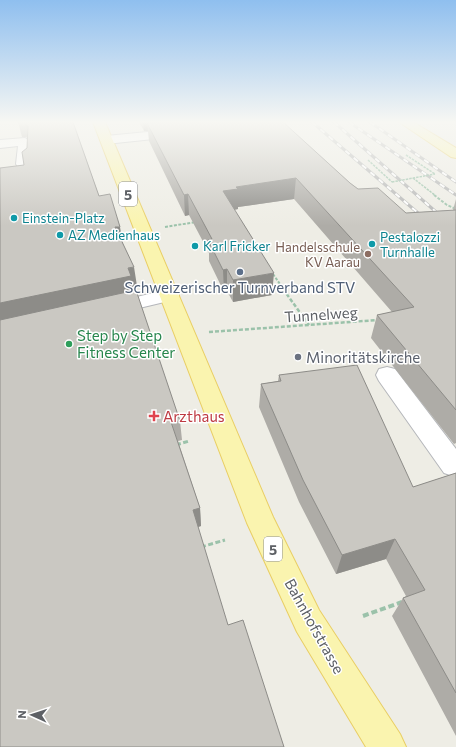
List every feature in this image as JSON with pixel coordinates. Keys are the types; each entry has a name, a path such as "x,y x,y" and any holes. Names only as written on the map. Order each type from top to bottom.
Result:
{"main road":[{"name":"Bahnhofstrasse","path":"113,157 261,523 278,560 308,621 387,747"}],"street":[{"path":"23,164 24,157"},
{"path":"92,313 170,295"},
{"path":"387,375 453,465"}],"path":[{"path":"368,160 392,182 435,174 409,157"},
{"path":"413,178 447,205 456,209"},
{"path":"447,205 450,212"},
{"path":"162,228 202,221"},
{"path":"268,268 309,326"},
{"name":"Tunnelweg","path":"187,338 210,332 379,320"},
{"path":"175,445 189,441"},
{"path":"201,547 225,540"},
{"path":"363,616 407,600"}],"building":[{"path":"23,157 85,157 99,196 110,194 120,227 115,227 134,267 128,268 131,276 0,303 0,168 24,165"},
{"path":"164,157 321,157 358,189 378,188 406,213 456,210 456,410 377,315 414,307 296,178 236,187 238,189 223,191 274,273 233,280 227,269 223,270 208,240 212,239 188,194 184,195"},
{"path":"136,290 180,421 171,422 200,508 193,510 228,625 243,620 284,747 0,747 0,320"},
{"path":"357,365 413,487 456,473 456,693 403,598 425,590 395,539 342,555 303,480 261,384 281,381 279,375"}],"railway":[{"path":"353,157 425,219"},
{"path":"374,157 444,219"},
{"path":"400,157 456,195"},
{"path":"420,157 456,182"}],"place":[{"name":"Einstein-Platz","path":"14,218"},
{"name":"AZ Medienhaus","path":"60,235"},
{"name":"Pestalozzi Turnhalle","path":"372,244"},
{"name":"Karl Fricker","path":"195,246"},
{"name":"Handelsschule KV Aarau","path":"368,254"},
{"name":"Schweizerischer Turnverband STV","path":"240,272"},
{"name":"Step by Step Fitness Center","path":"69,344"},
{"name":"Minoritätskirche","path":"298,357"},
{"name":"Arzthaus","path":"154,416"}]}
